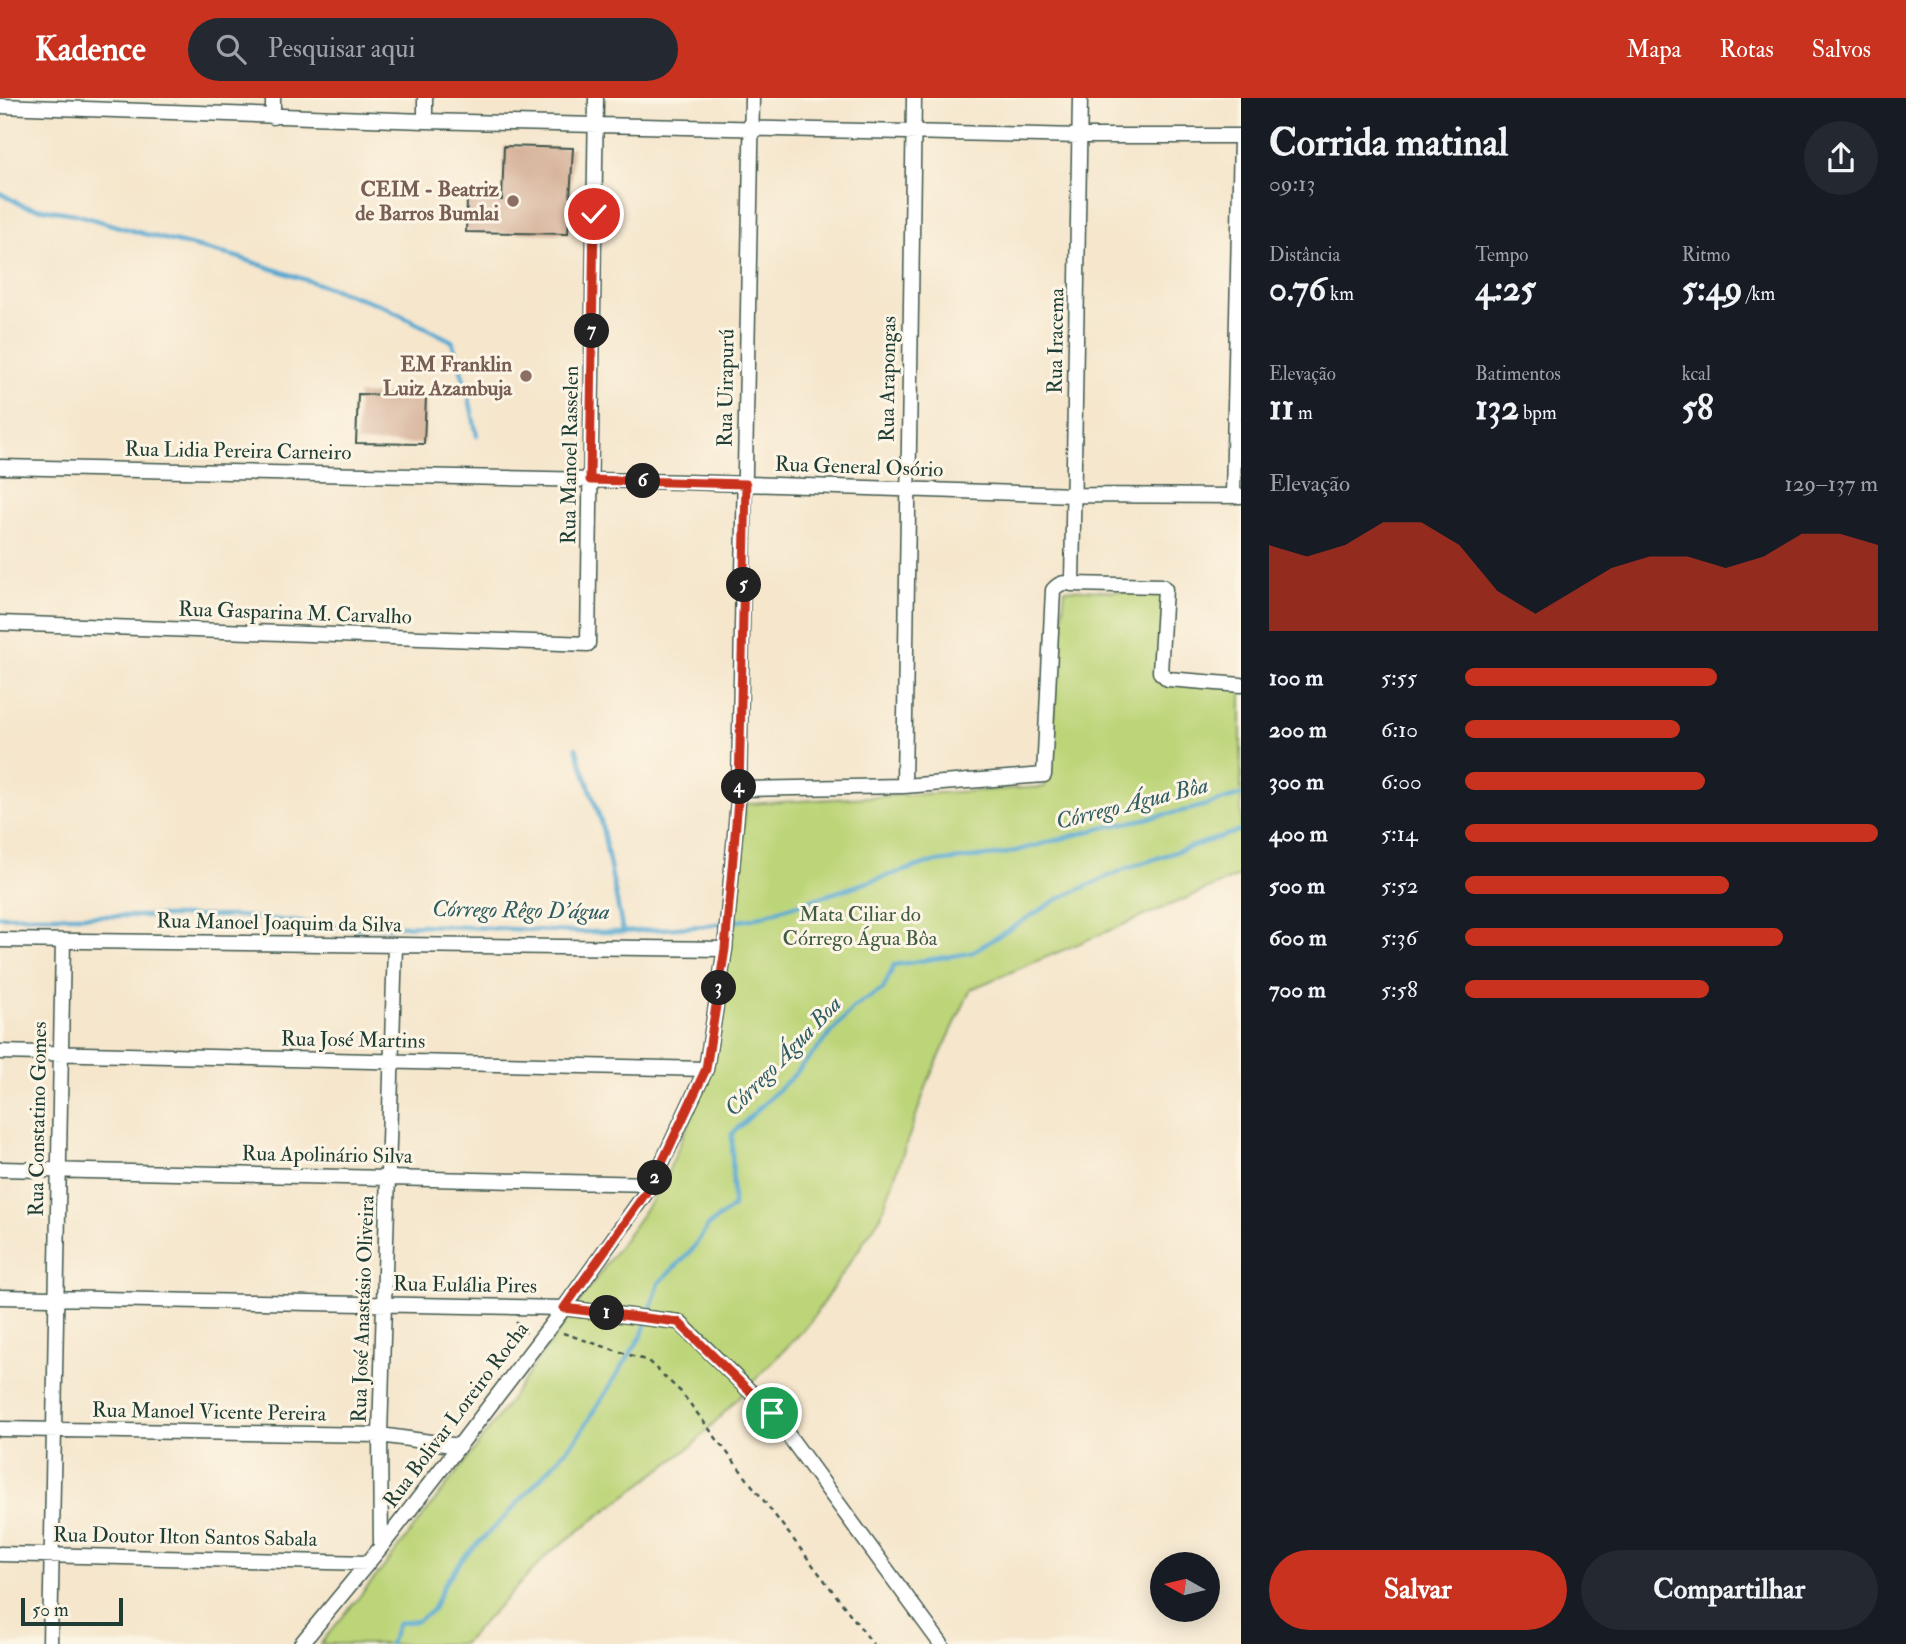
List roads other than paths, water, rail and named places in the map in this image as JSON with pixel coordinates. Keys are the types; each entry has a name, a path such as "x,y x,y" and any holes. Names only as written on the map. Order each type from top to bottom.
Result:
{"street":[{"path":"273,98 273,117"},
{"path":"425,98 425,121"},
{"name":"Rua Manoel Rasselen","path":"588,644 596,98"},
{"name":"Rua Uirapurú","path":"727,931 739,789 743,667 752,98"},
{"name":"Rua Arapongas","path":"902,786 914,98"},
{"name":"Rua Iracema","path":"1072,584 1080,98"},
{"path":"0,106 112,105 273,117 425,121 1080,136 1241,137 1237,496"},
{"name":"Rua Lidia Pereira Carneiro","path":"0,467 475,477"},
{"name":"Rua General Osório","path":"475,477 1075,495 1237,496"},
{"path":"739,789 883,787 1044,775 1053,590 1065,582 1162,586 1165,589 1160,672 1162,676 1168,679 1241,685"},
{"name":"Rua Gasparina M. Carvalho","path":"0,623 588,644"},
{"name":"Rua Bolivar Loreiro Rocha","path":"300,1644 381,1547 459,1446 564,1308 652,1184 706,1069 727,931"},
{"name":"Rua Manoel Joaquim da Silva","path":"0,940 725,949"},
{"name":"Rua Constatino Gomes","path":"53,1430 63,941"},
{"name":"Rua José Anastásio Oliveira","path":"381,1547 380,1435 395,946"},
{"name":"Rua José Martins","path":"0,1052 706,1069"},
{"name":"Rua Apolinário Silva","path":"0,1169 652,1184"},
{"name":"Rua Eulália Pires","path":"0,1297 564,1308 678,1322 772,1413 941,1644"},
{"name":"Rua Manoel Vicente Pereira","path":"0,1429 380,1435 459,1446"},
{"path":"50,1644 53,1430"},
{"name":"Rua Doutor Ilton Santos Sabala","path":"0,1554 368,1563"}],"waterway":[{"path":"0,193 24,206 75,214 237,257 381,305 452,341 468,393 477,436"},
{"path":"576,748 601,821 623,932"},
{"name":"Córrego Rêgo D'água","path":"0,916 239,916 358,928 422,925 576,932 623,932 704,926 752,919 928,863 1004,854 1241,795"},
{"name":"Córrego Água Boa","path":"390,1644 398,1623 417,1621 432,1611 445,1583 464,1557 506,1516 577,1438 642,1335 659,1283 692,1250 708,1226 733,1207 732,1134 795,1074 854,1007 883,989 894,965 971,953 1058,899 1125,869 1241,830"}],"place":[{"name":"CEIM - Beatriz de Barros Bumlai","path":"513,201"},
{"name":"EM Franklin Luiz Azambuja","path":"526,376"}],"water label":[{"name":"Córrego Água Bôa","path":"1132,803"}],"park label":[{"name":"Mata Ciliar do Córrego Água Bôa","path":"860,926"}]}
